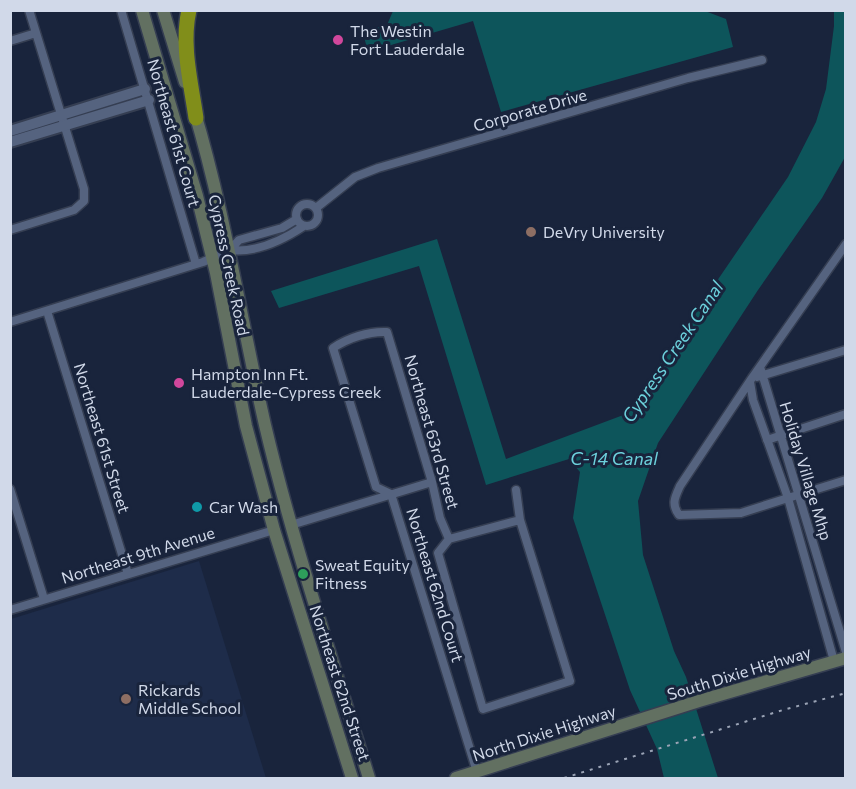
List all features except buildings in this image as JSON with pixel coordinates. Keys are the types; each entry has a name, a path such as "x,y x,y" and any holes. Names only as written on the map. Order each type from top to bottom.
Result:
{"highway":[{"path":"189,10 186,44 196,118"}],"main road":[{"name":"Cypress Creek Road","path":"142,10 190,170 213,258 243,410 274,530"},
{"name":"Cypress Creek Road","path":"163,10 196,118 230,250 256,384 291,525"},
{"path":"264,491 282,521 291,525"},
{"name":"Northeast 62nd Street","path":"291,525 369,778"},
{"path":"274,530 283,531 300,553"},
{"name":"Northeast 62nd Street","path":"274,530 352,778"},
{"path":"312,650 316,681 344,778"},
{"name":"South Dixie Highway","path":"642,719 840,660"},
{"name":"North Dixie Highway","path":"456,778 642,719"}],"street":[{"path":"10,230 74,210 84,201 84,189 29,10"},
{"name":"Northeast 61st Court","path":"121,10 196,264"},
{"path":"10,41 36,33"},
{"name":"Corporate Drive","path":"315,208 355,177 378,168 696,76 762,60"},
{"path":"10,142 145,89"},
{"path":"10,131 149,100"},
{"path":"230,250 242,252 285,239 304,226 311,225 316,221 318,214 310,204 303,204 296,212 297,219 304,226"},
{"path":"10,322 213,258 230,250 239,240 282,228 297,219"},
{"path":"751,380 761,371 846,244"},
{"name":"Northeast 61st Street","path":"47,311 128,574"},
{"name":"Northeast 62nd Court","path":"387,332 376,332 343,341 333,348 376,488 391,494 477,772"},
{"name":"Northeast 63rd Street","path":"387,332 432,482 440,518 449,539"},
{"path":"761,371 846,350"},
{"name":"Holiday Village Mhp","path":"761,371 846,652"},
{"name":"Holiday Village Mhp","path":"751,380 753,400 788,498 840,660"},
{"name":"Holiday Village Mhp","path":"751,380 703,450 674,500 674,508 679,514 741,513 788,498"},
{"path":"767,440 846,414"},
{"path":"788,498 846,480"},
{"path":"291,525 432,482"},
{"path":"10,489 44,599"},
{"path":"516,490 520,520 570,681 483,708 438,553 449,539 520,520"},
{"name":"Northeast 9th Avenue","path":"10,610 274,530"}],"shaded area":[{"name":"Rickards Middle School","path":"199,561 266,778 11,778 11,619"}],"water":[{"path":"393,11 705,11 726,19 733,47 501,112 473,21 374,50 367,48 364,37 368,30 387,25"},
{"name":"C-14 Canal","path":"834,11 845,11 845,157 822,198 758,290 658,443 638,501 643,555 674,651 686,677 718,778 664,778 657,749 630,690 573,518 580,472 569,459 486,485 419,266 279,308 271,291 437,239 506,459 626,414 788,177 816,122 826,89"}],"railway":[{"path":"564,778 783,710 846,693"}],"place":[{"name":"The Westin Fort Lauderdale","path":"338,40"},
{"name":"DeVry University","path":"531,232"},
{"name":"Hampton Inn Ft. Lauderdale-Cypress Creek","path":"179,383"},
{"name":"Car Wash","path":"197,507"},
{"name":"Sweat Equity Fitness","path":"303,574"},
{"name":"Rickards Middle School","path":"126,699"}],"water label":[{"name":"Cypress Creek Canal","path":"673,352"}]}
